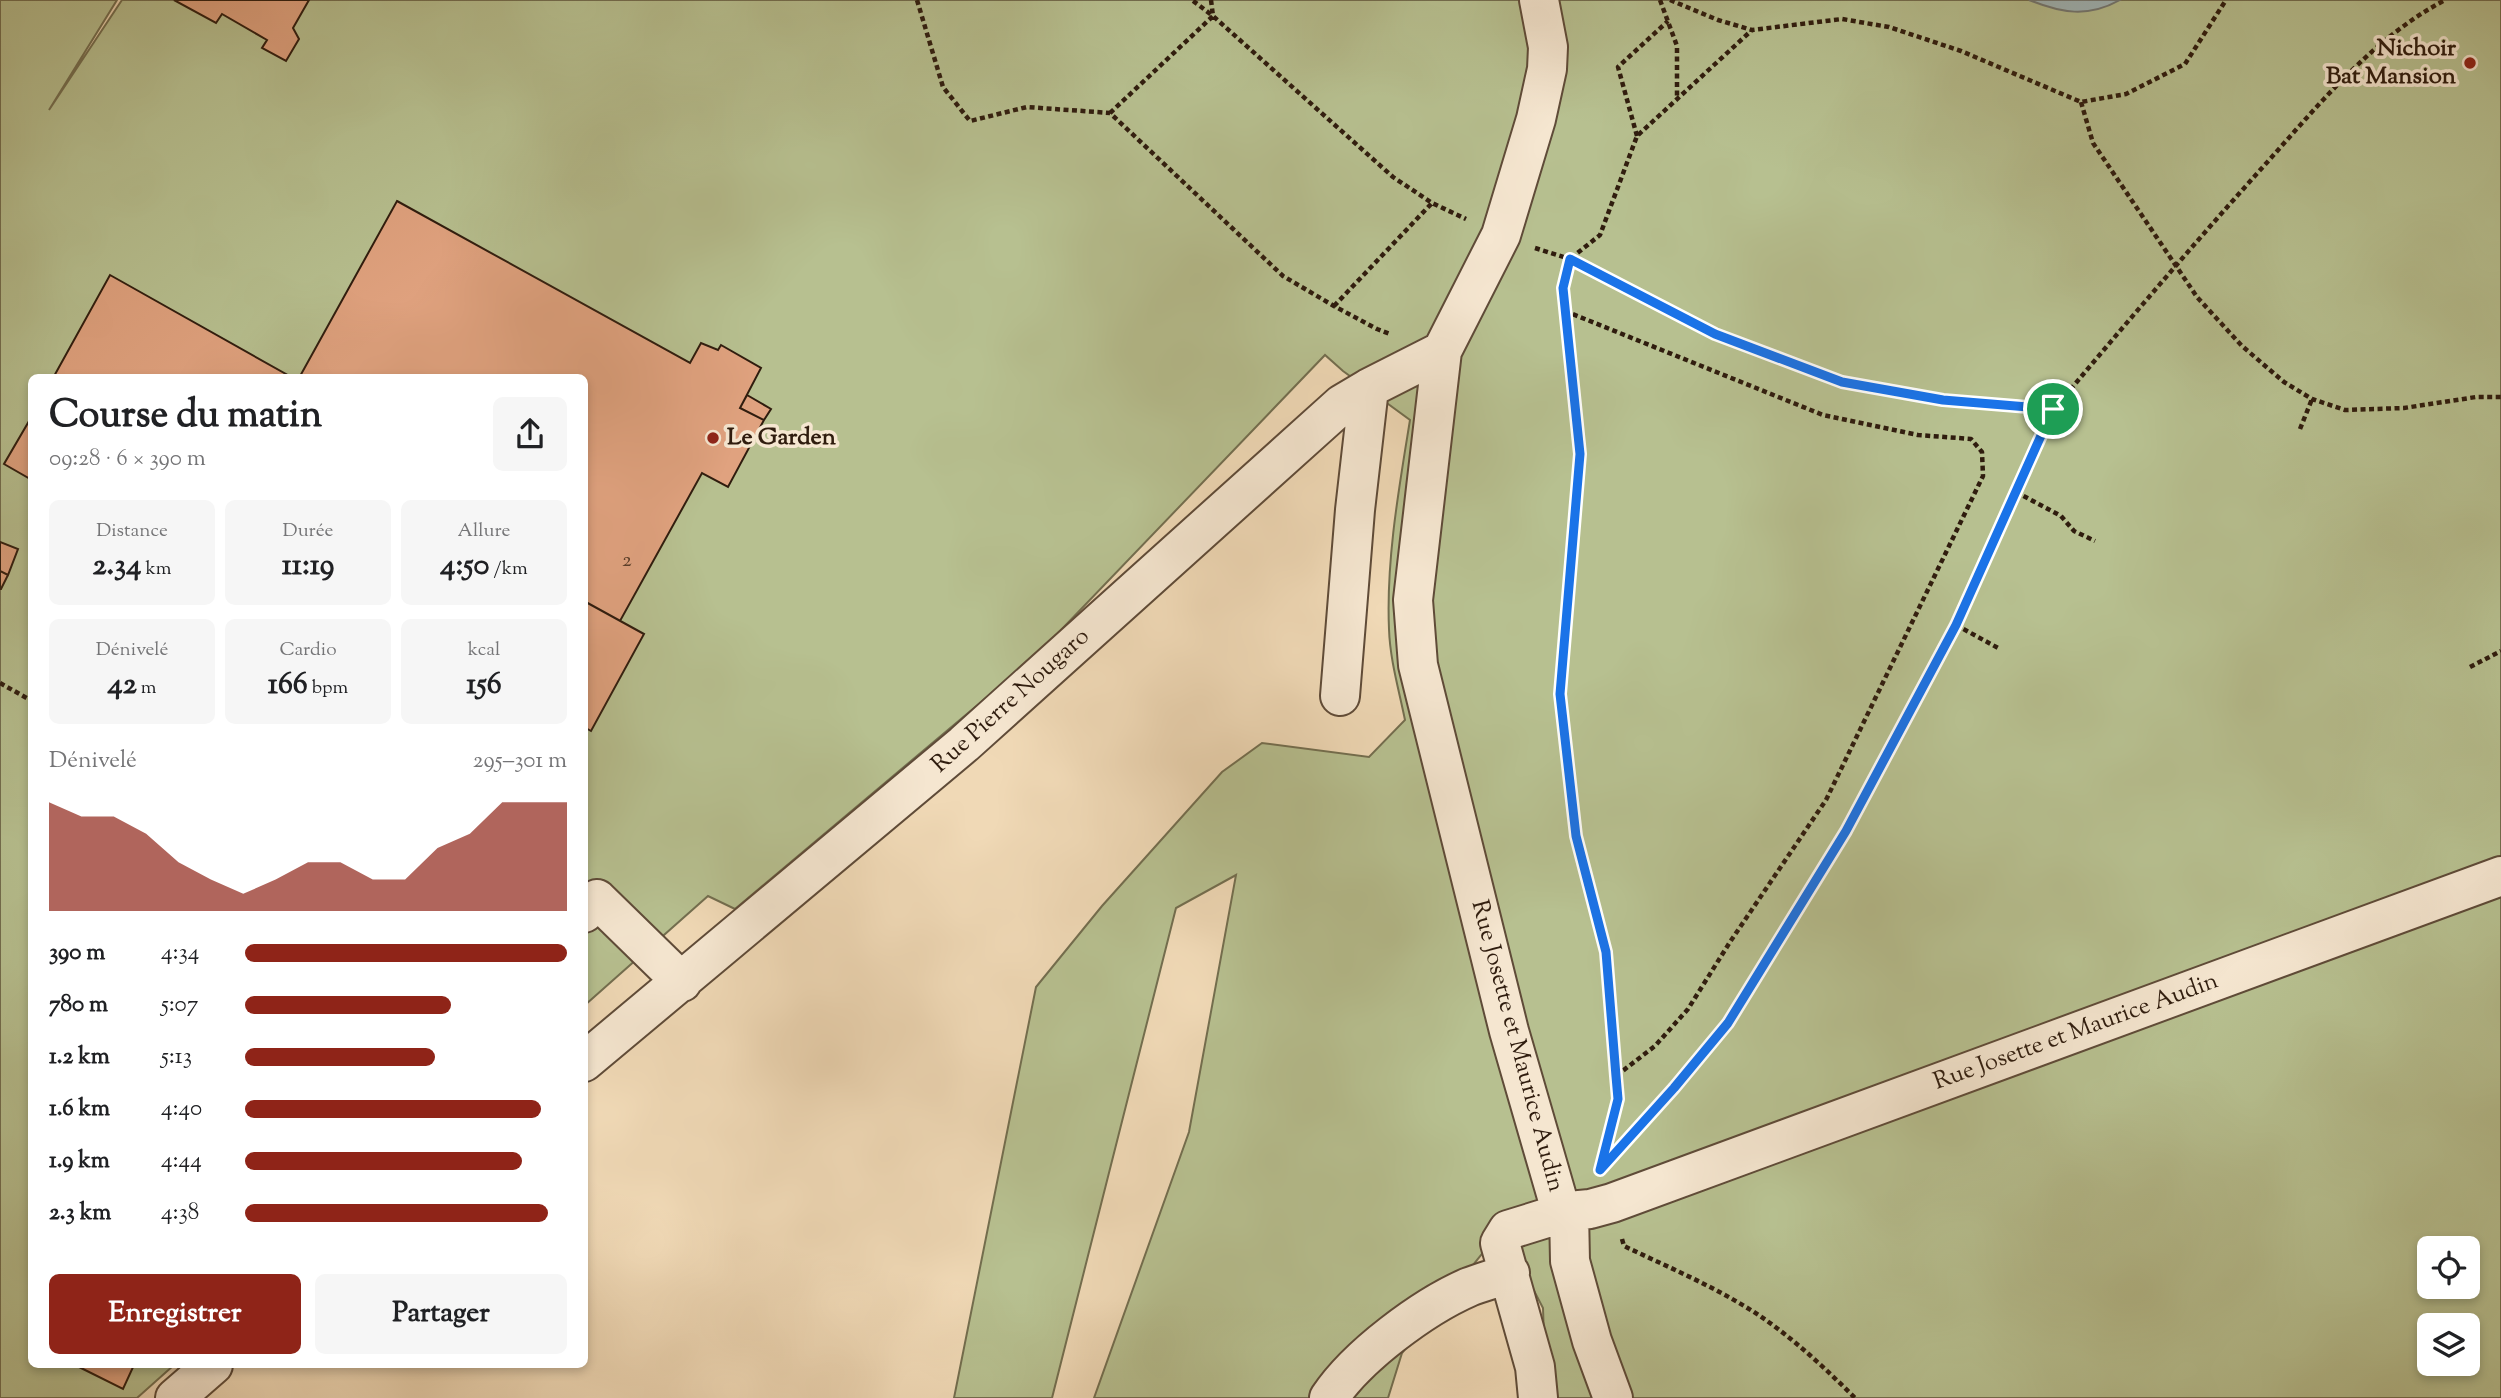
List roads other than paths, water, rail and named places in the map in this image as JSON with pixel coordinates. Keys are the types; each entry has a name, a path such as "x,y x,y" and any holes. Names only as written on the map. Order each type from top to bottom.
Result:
{"street":[{"name":"Rue Josette et Maurice Audin","path":"1539,0 1548,47 1547,69 1536,119 1501,235 1442,351 1413,600 1418,665 1510,1031 1559,1204 1569,1211 1612,1203 2501,876"},
{"name":"Rue Pierre Nougaro","path":"588,1059 964,744 1342,404 1369,387 1442,351"},
{"path":"1340,696 1355,510 1369,387"},
{"path":"588,909 597,899 682,982"},
{"path":"1538,1398 1535,1367 1500,1243 1508,1230 1569,1211 1570,1261 1592,1341 1614,1398"},
{"path":"1329,1398 1339,1383 1373,1350 1419,1316 1468,1288 1510,1273"},
{"path":"175,1398 210,1368"}],"water":[{"path":"2029,0 2120,0 2097,9 2074,12"}],"place":[{"name":"Nichoir Bat Mansion","path":"2470,63"},
{"name":"Le Garden","path":"713,438"}]}
